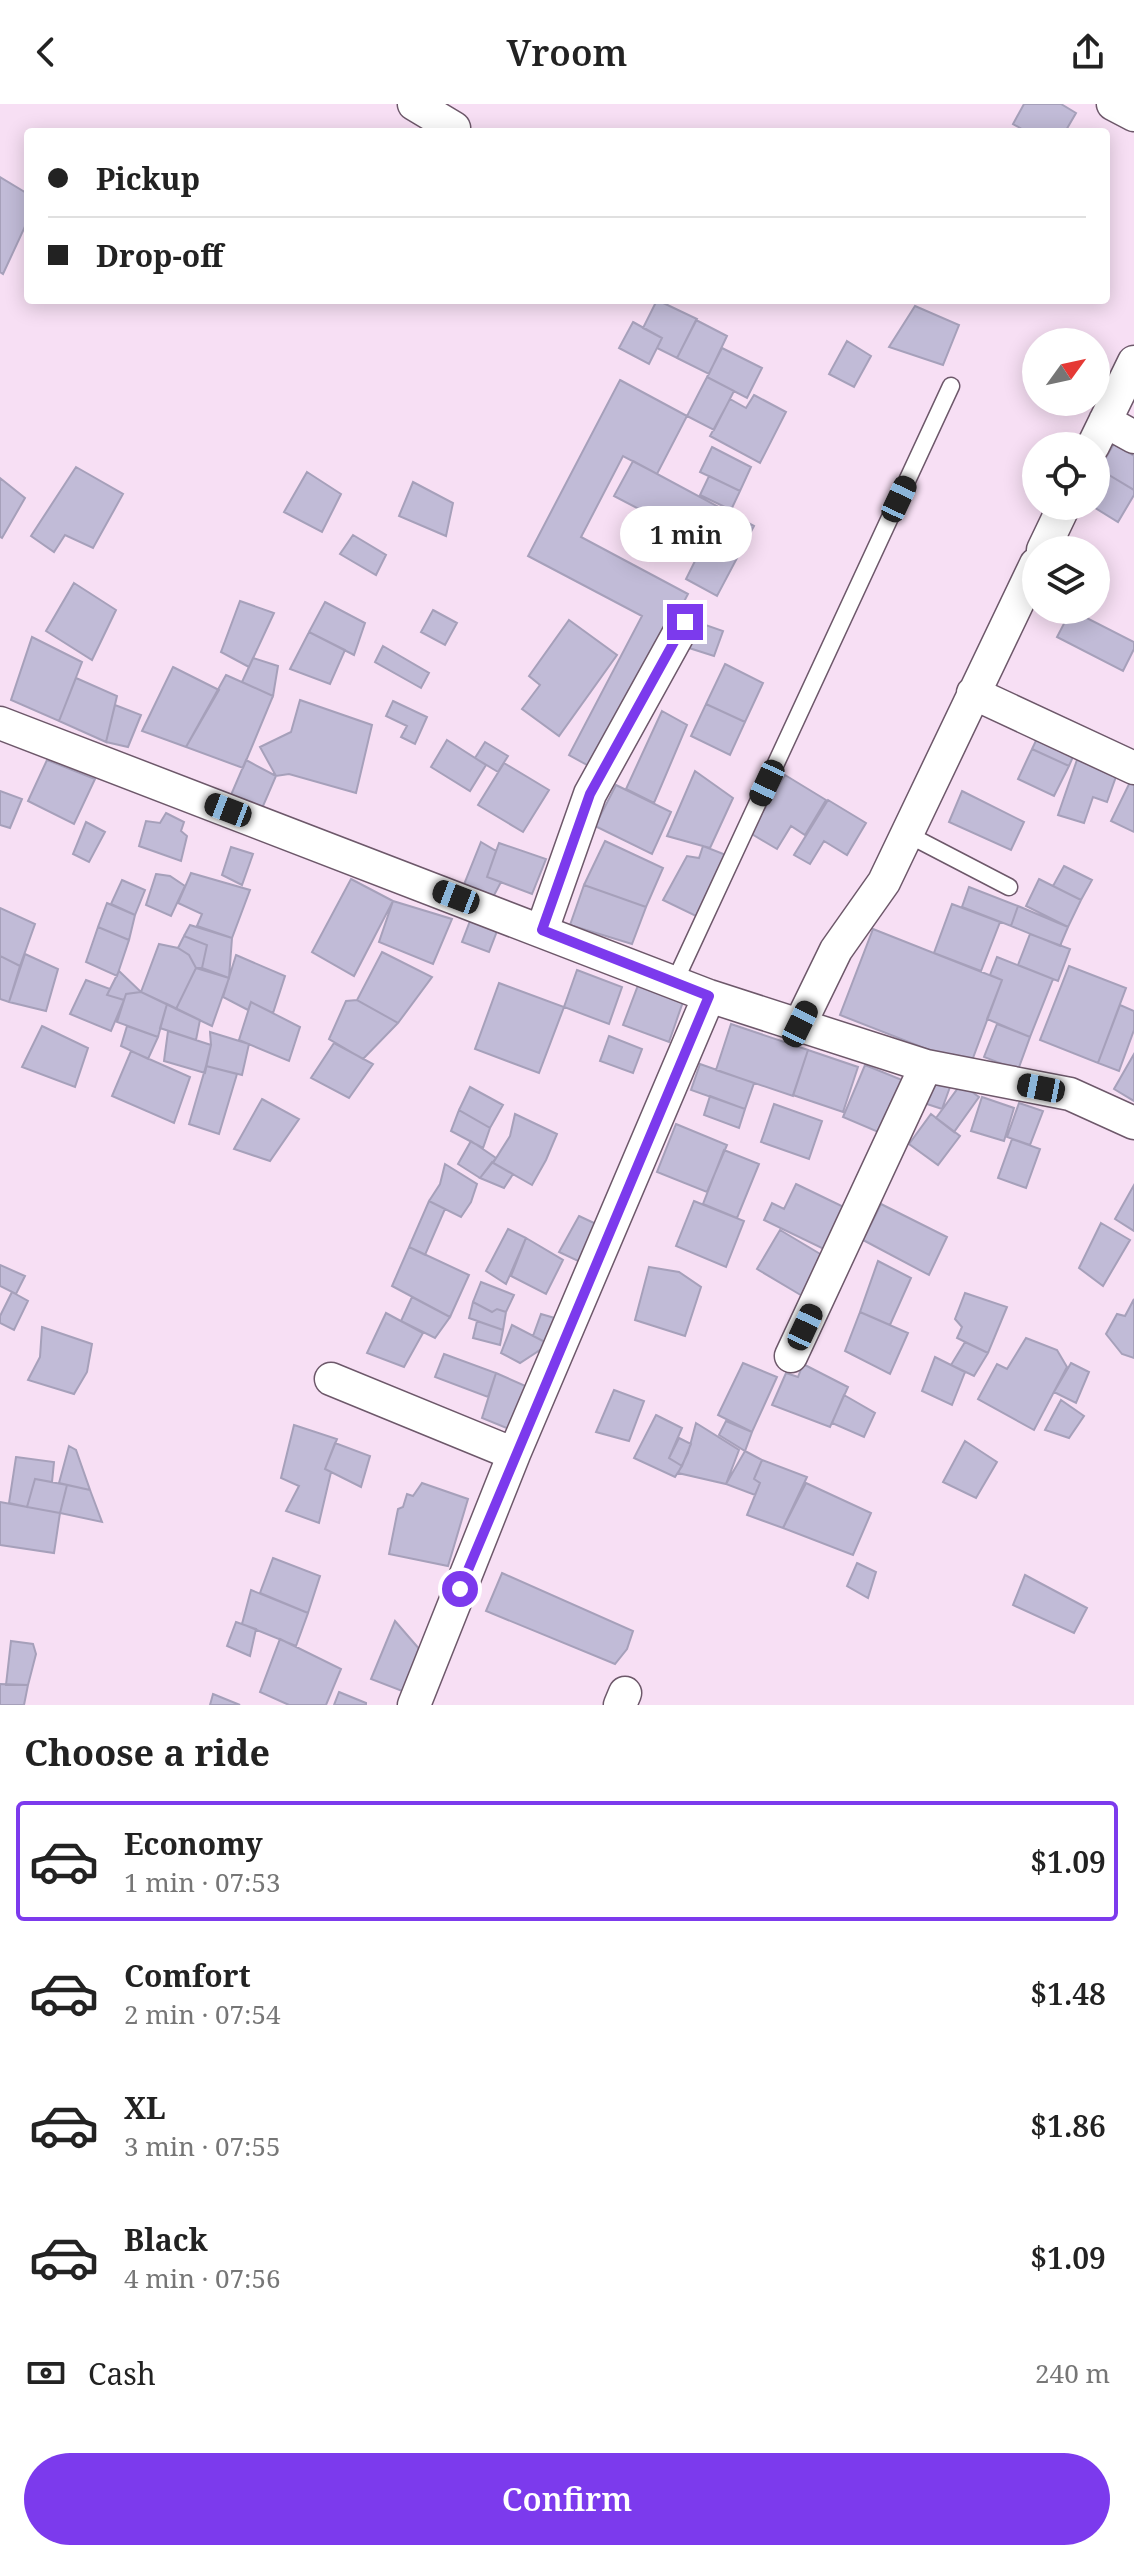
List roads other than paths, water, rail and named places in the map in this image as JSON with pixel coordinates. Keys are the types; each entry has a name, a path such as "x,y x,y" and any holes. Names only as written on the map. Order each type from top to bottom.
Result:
{"street":[{"path":"414,104 454,128"},
{"path":"1113,104 1134,115"},
{"path":"1099,432 1134,362"},
{"path":"1110,434 1134,437"},
{"path":"800,1024 836,950 884,882 1022,593"},
{"path":"542,930 590,794 685,622"},
{"path":"973,693 1134,768"},
{"path":"0,723 709,996 926,1066 1070,1094 1134,1123"},
{"path":"414,1705 514,1454 709,996"},
{"path":"791,1356 926,1066"},
{"path":"331,1379 514,1454"}],"lane":[{"path":"675,981 951,386"},
{"path":"907,834 1009,887"}]}
